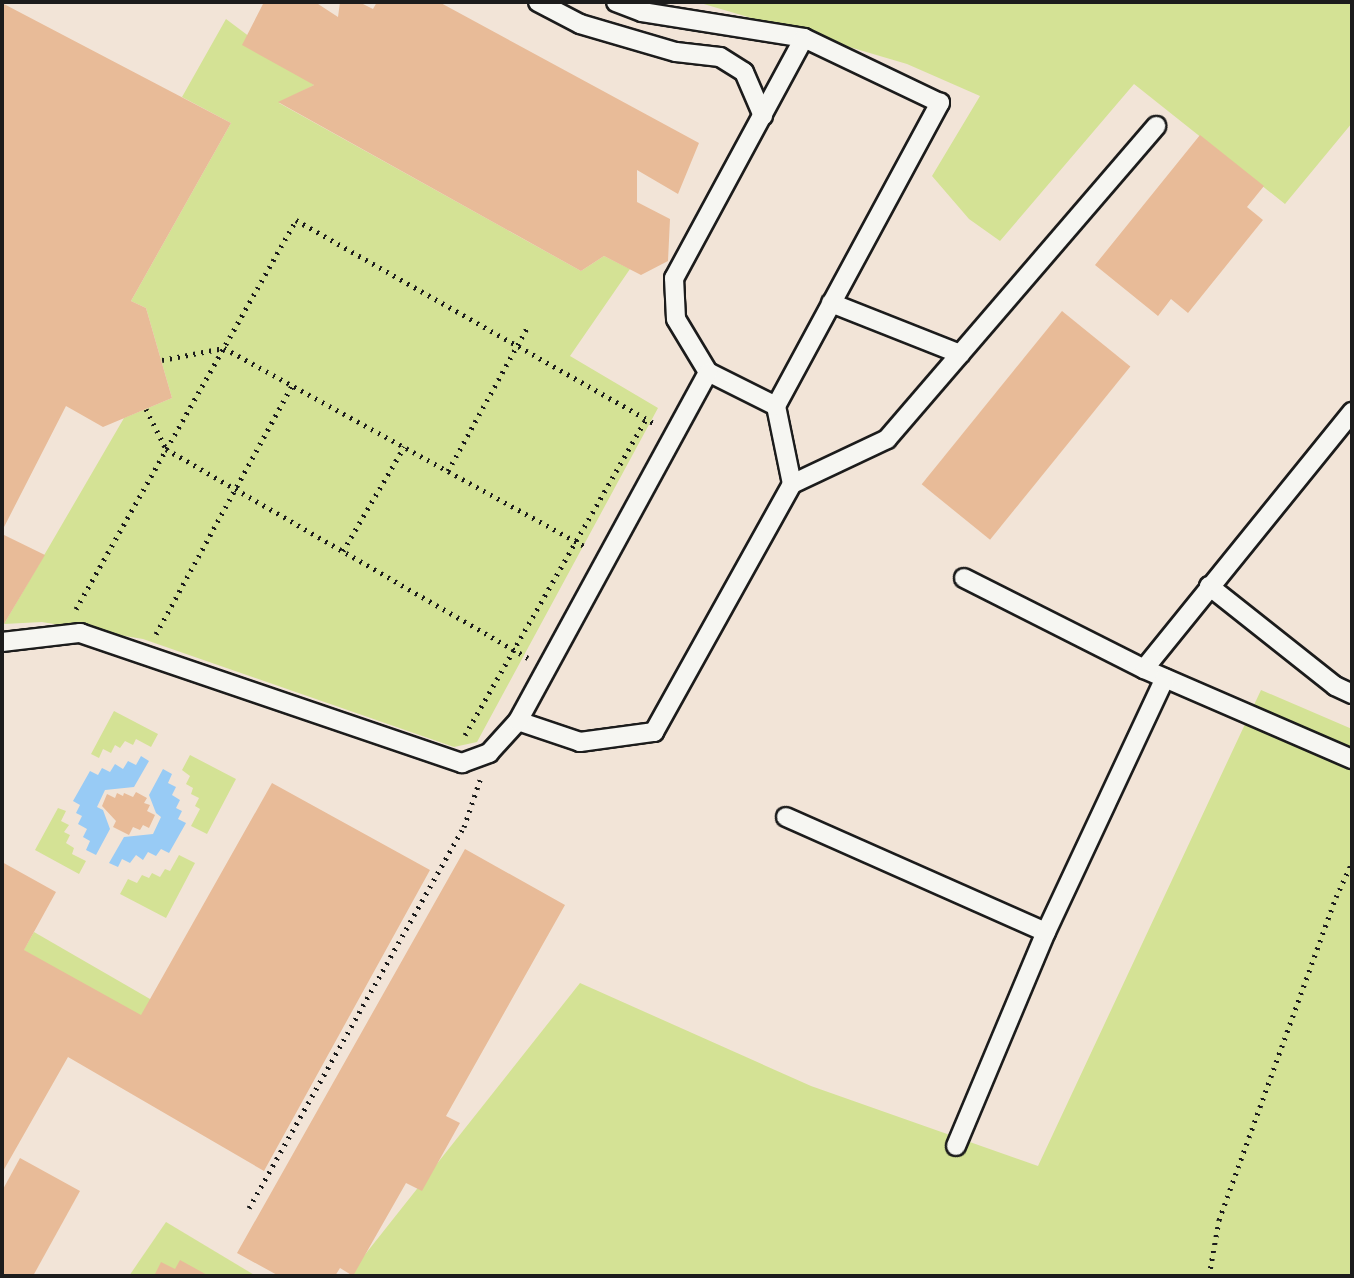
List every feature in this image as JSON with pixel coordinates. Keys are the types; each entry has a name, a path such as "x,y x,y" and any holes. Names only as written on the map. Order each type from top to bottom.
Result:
{"lane":[{"path":"538,2 593,28 676,52 720,57 744,72 763,116"},
{"path":"616,2 642,12 804,38 940,103 776,406 792,484"},
{"path":"776,406 708,372 676,319 674,278 804,38"},
{"path":"518,721 580,742 654,732 792,484 887,439 1156,126"},
{"path":"831,303 960,354"},
{"path":"2,642 80,633 462,763 489,753 518,721 708,372"},
{"path":"1144,669 1352,412"},
{"path":"964,578 1144,669 1352,759"},
{"path":"1209,586 1335,686 1352,694"},
{"path":"956,1146 1046,932 1165,678"},
{"path":"786,817 1046,932"}],"path":[{"path":"88,615 75,611 296,220 674,435"},
{"path":"448,471 527,328"},
{"path":"162,360 224,348 607,558"},
{"path":"168,643 154,638 292,386"},
{"path":"146,409 166,449 546,668"},
{"path":"464,738 646,419"},
{"path":"343,551 404,447"},
{"path":"249,1208 464,827 489,753 464,738 455,738"},
{"path":"1209,1276 1219,1220 1320,939 1352,863"}],"green space":[{"path":"697,2 1352,2 1352,123 1285,204 1134,84 1000,241 969,219 932,176 980,96 907,64"},
{"path":"226,19 314,85 279,103 581,271 604,256 630,269 570,356 658,408 477,742 454,747 143,639 42,622 4,624 124,418 172,398 146,308 131,301 231,123 182,97"},
{"path":"1261,690 1352,729 1352,1276 348,1276 580,983 811,1086 1038,1166"},
{"path":"114,711 158,734 151,747 136,739 133,745 125,741 120,748 115,745 111,753 103,749 99,758 91,754"},
{"path":"190,755 236,779 207,834 191,826 200,809 195,806 199,798 191,794 193,788 186,784 190,776 182,770"},
{"path":"58,808 66,811 61,821 69,825 64,832 70,835 66,843 74,848 72,854 86,861 79,874 35,850"},
{"path":"179,855 195,863 166,918 120,894 128,879 137,883 142,875 149,878 152,873 160,877 165,869 170,871"},
{"path":"34,932 153,1000 142,1019 24,950"},
{"path":"166,1222 256,1276 129,1276"}],"water":[{"path":"141,756 149,761 134,787 105,790 97,807 103,810 110,829 96,855 86,850 90,841 83,837 87,829 78,824 82,816 76,813 80,805 73,801 90,771 98,775 102,768 110,772 115,764 123,769 128,761 136,765"},
{"path":"163,769 172,774 168,783 176,787 172,795 180,800 176,808 182,811 178,819 186,823 169,853 161,849 156,856 148,852 143,860 136,855 130,863 122,859 118,867 109,863 124,837 153,834 161,817 156,813 149,795"}],"building":[{"path":"264,2 315,2 338,17 340,2 359,2 373,9 377,2 439,2 699,143 678,194 637,170 637,202 670,219 668,261 641,275 604,256 581,271 278,102 314,85 242,45"},
{"path":"2,3 231,123 131,301 146,308 172,398 103,427 66,406 2,531"},
{"path":"1200,135 1264,186 1247,207 1263,220 1188,313 1171,299 1158,316 1095,265"},
{"path":"1062,311 1130,366 990,540 922,484"},
{"path":"2,534 45,555 4,624 2,623"},
{"path":"272,783 430,870 264,1171 68,1057 2,1173 2,862 56,892 24,950 141,1015"},
{"path":"136,792 147,798 144,803 150,805 147,811 155,815 149,828 143,825 140,830 133,827 129,835 113,827 116,821 102,806 107,794 115,798 117,793 133,797"},
{"path":"465,849 565,905 446,1116 460,1123 422,1191 406,1183 353,1276 340,1268 335,1276 279,1276 237,1253"},
{"path":"20,1158 80,1191 33,1276 2,1276 2,1191"},
{"path":"180,1260 209,1276 154,1276 161,1262 175,1269"}]}
